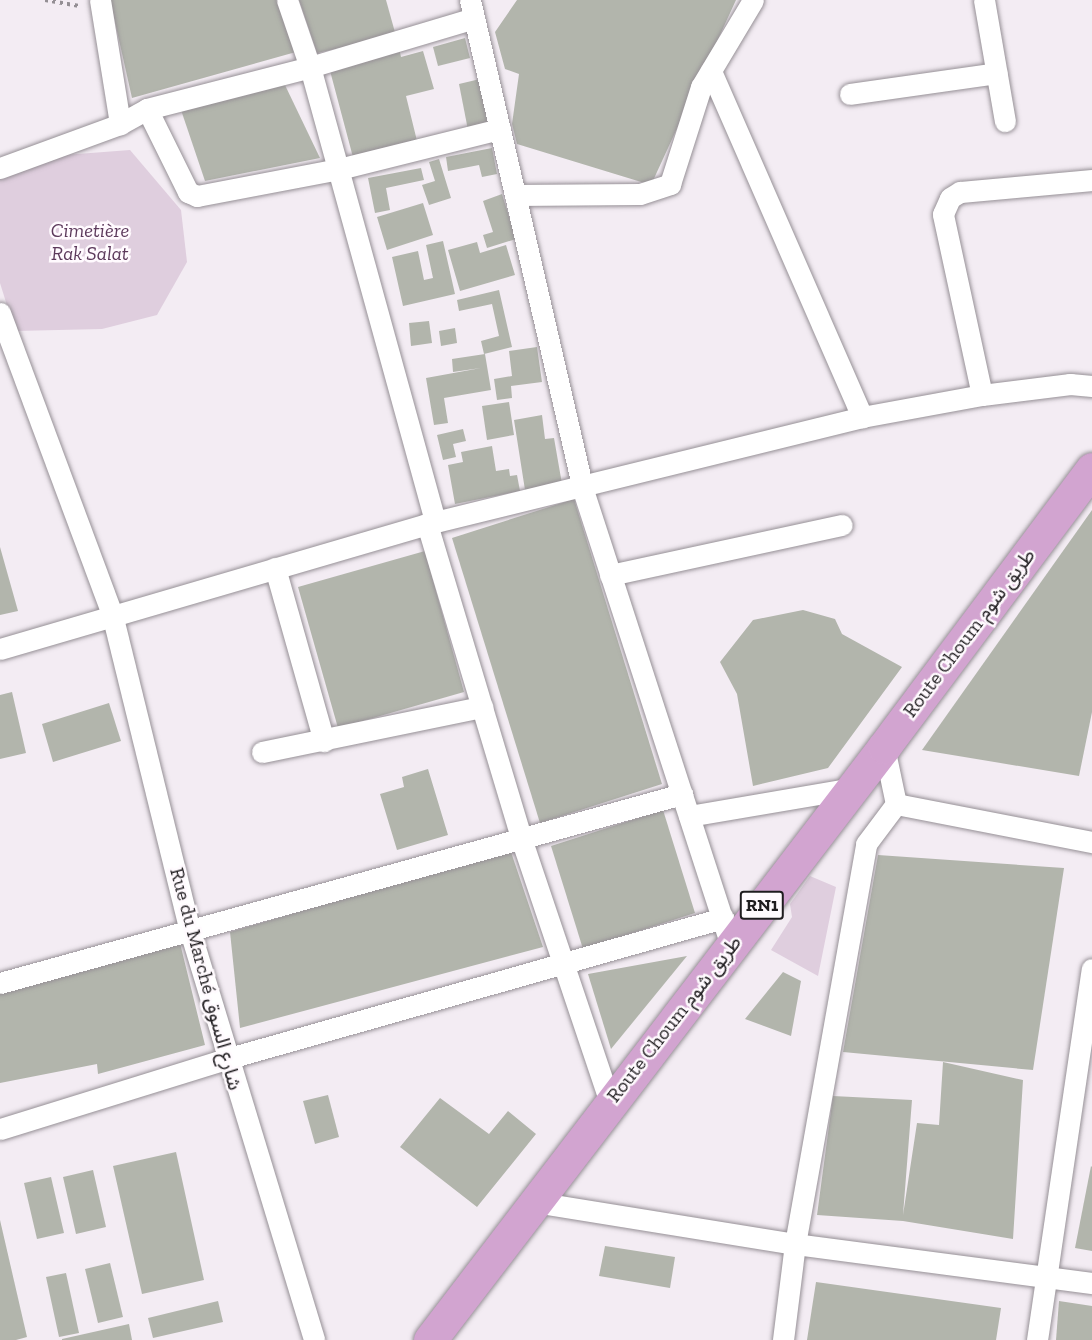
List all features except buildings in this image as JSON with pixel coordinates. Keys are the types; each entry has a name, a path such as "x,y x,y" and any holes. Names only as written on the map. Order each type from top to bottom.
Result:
{"highway":[{"name":"Route Choum طريق شوم","path":"430,1340 610,1102 727,931 853,788 1092,469"}],"street":[{"path":"287,0 310,67 339,169 431,523 482,708 561,963 610,1102"},
{"path":"515,195 640,194 670,184 701,87 753,0"},
{"path":"984,0 1005,121"},
{"path":"101,5 120,124"},
{"path":"0,168 120,124 147,109 310,67 472,9 582,487 727,931 561,963 0,1126"},
{"path":"711,71 862,417"},
{"path":"850,94 997,73"},
{"path":"147,109 188,192 197,196 339,169 500,129"},
{"path":"982,395 943,214 950,198 960,192 1092,180"},
{"name":"Rue du Marché شارع السوق","path":"0,313 112,614 190,931 226,1059 314,1340"},
{"path":"0,649 112,614 431,523 862,417 982,395 1070,384 1092,386"},
{"path":"610,575 842,525"},
{"path":"275,568 324,741"},
{"path":"262,752 482,708"},
{"path":"783,1340 795,1244 866,844 896,804 884,747"},
{"path":"689,816 853,788"},
{"path":"0,983 682,794"},
{"path":"896,804 1092,842"},
{"path":"1037,1340 1044,1276 1092,969"},
{"path":"535,1202 795,1244 1092,1283"}],"path":[{"path":"45,0 101,5"}],"green space":[{"name":"Cimetière Rak Salat","path":"130,150 181,210 187,262 157,315 102,329 15,331 0,283 0,174 25,158"},
{"path":"810,876 836,887 818,976 771,950 792,917 790,904"}]}
